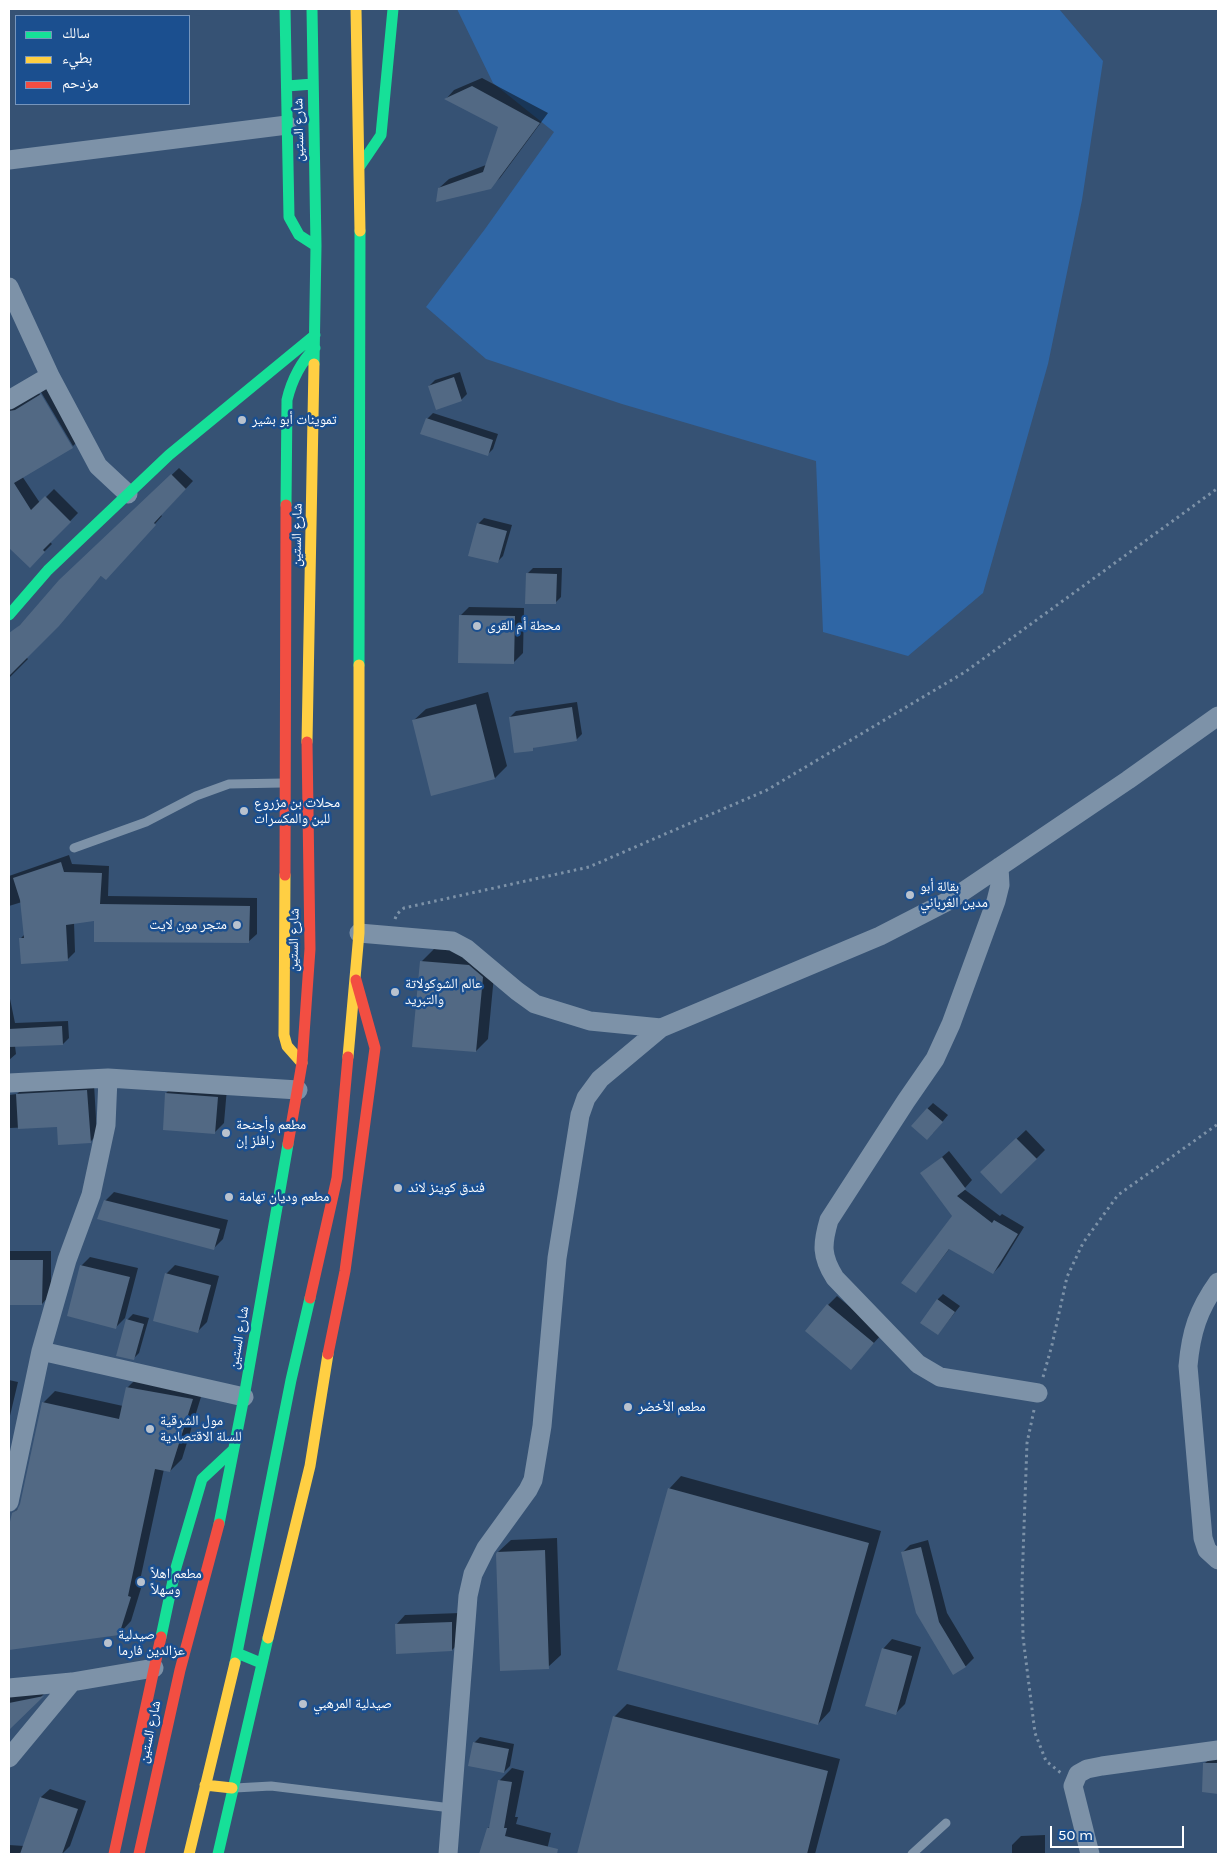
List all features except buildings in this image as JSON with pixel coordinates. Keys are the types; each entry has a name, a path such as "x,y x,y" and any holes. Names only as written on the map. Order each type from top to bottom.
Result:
{"main road":[{"path":"285,9 289,217 292,227 298,236 316,246"},
{"name":"شارع الستين","path":"139,1854 180,1670 218,1528 244,1397 302,1063 310,949 307,750 316,246 312,9"},
{"path":"189,1854 237,1653 291,1380 337,1178 356,980 359,933 360,166 356,9"},
{"path":"360,166 381,135 393,9"},
{"path":"287,86 313,84"},
{"path":"9,615 48,570 169,455 315,335"},
{"path":"302,1063 287,1046 284,1035 286,409 290,386 295,375 304,360 315,348"},
{"path":"286,750 307,750"},
{"path":"218,1854 261,1663 310,1466 326,1366 345,1271 362,1161 376,1048 356,980"},
{"path":"114,1854 175,1571 202,1479 233,1450"},
{"path":"237,1653 261,1663"},
{"path":"205,1785 232,1788"}],"street":[{"path":"9,160 288,125"},
{"path":"9,287 50,376 98,466 128,494"},
{"path":"9,400 50,376"},
{"path":"448,1854 468,1596 473,1574 486,1548 528,1490 533,1480 542,1426 557,1258 580,1115 586,1098 600,1079 661,1028 880,936 952,899 1218,716"},
{"path":"999,867 1000,885 996,901 935,1059 829,1220 824,1238 824,1251 828,1266 836,1278 918,1364 940,1377 1038,1393"},
{"path":"359,933 452,941 467,949 535,1004 590,1021 661,1028"},
{"path":"9,1502 41,1351 67,1260 91,1195 106,1126 108,1078"},
{"path":"9,1083 108,1078 298,1090"},
{"path":"1218,1282 1205,1300 1195,1323 1190,1340 1188,1366 1203,1538 1207,1550 1218,1560"},
{"path":"41,1351 244,1397"},
{"path":"9,1688 72,1682 154,1668"},
{"path":"9,1758 72,1682"},
{"path":"1090,1854 1074,1794 1074,1780 1078,1774 1087,1769 1218,1750"}],"lane":[{"path":"74,848 146,822 196,796 229,784 286,783"},
{"path":"232,1788 271,1786 451,1808"},
{"path":"912,1854 946,1823"}],"path":[{"path":"389,935 397,914 404,908 589,867 767,790 965,672 1218,488"},
{"path":"1074,1780 1055,1770 1046,1761 1040,1750 1035,1734 1026,1670 1023,1638 1022,1584 1027,1443 1067,1276 1083,1243 1118,1194 1218,1124"}],"shaded area":[{"path":"457,9 1059,9 1103,61 1082,200 1048,364 983,593 908,656 823,632 816,461 622,404 486,359 426,307 485,229 554,132 493,83"}],"traffic: fast":[{"path":"285,9 289,217 299,235 316,246"},
{"path":"312,9 316,246 314,364"},
{"path":"360,166 381,135 393,9"},
{"path":"287,86 313,84"},
{"path":"359,665 360,231"},
{"path":"9,615 48,570 169,455 315,335"},
{"path":"286,505 287,400 297,372 315,348"},
{"path":"219,1524 244,1397 288,1144"},
{"path":"235,1663 291,1380 310,1298"},
{"path":"161,1637 175,1571 202,1479 233,1450"},
{"path":"218,1854 268,1638"},
{"path":"237,1653 261,1663"}],"traffic: slow":[{"path":"356,9 360,231"},
{"path":"307,742 314,364"},
{"path":"348,1057 359,933 359,665"},
{"path":"285,875 284,1035 287,1046 302,1063"},
{"path":"268,1638 310,1466 328,1354"},
{"path":"189,1854 235,1663"},
{"path":"205,1785 232,1788"}],"traffic: jam":[{"path":"285,875 286,505"},
{"path":"288,1144 302,1063 310,949 307,742"},
{"path":"328,1354 345,1271 375,1048 356,980"},
{"path":"310,1298 337,1178 348,1057"},
{"path":"139,1854 180,1670 219,1524"},
{"path":"114,1854 161,1637"}],"place":[{"name":"تموينات أبو بشير","path":"242,420"},
{"name":"محطة أم القرى","path":"477,626"},
{"name":"محلات بن مزروع للبن والمكسرات","path":"244,811"},
{"name":"بقالة أبو مدين الغرباني","path":"910,895"},
{"name":"متجر مون لايت","path":"237,925"},
{"name":"عالم الشوكولاتة والتبريد","path":"395,992"},
{"name":"مطعم وأجنحة رافلز إن","path":"226,1133"},
{"name":"فندق كوينز لاند","path":"398,1188"},
{"name":"مطعم وديان تهامة","path":"229,1197"},
{"name":"مطعم الأخضر","path":"628,1407"},
{"name":"مول الشرقية للسلة الاقتصادية","path":"150,1429"},
{"name":"مطعم اهلاً وسهلاً","path":"141,1582"},
{"name":"صيدلية عزالدين فارما","path":"108,1643"},
{"name":"صيدلية المرهبي","path":"303,1704"}]}
